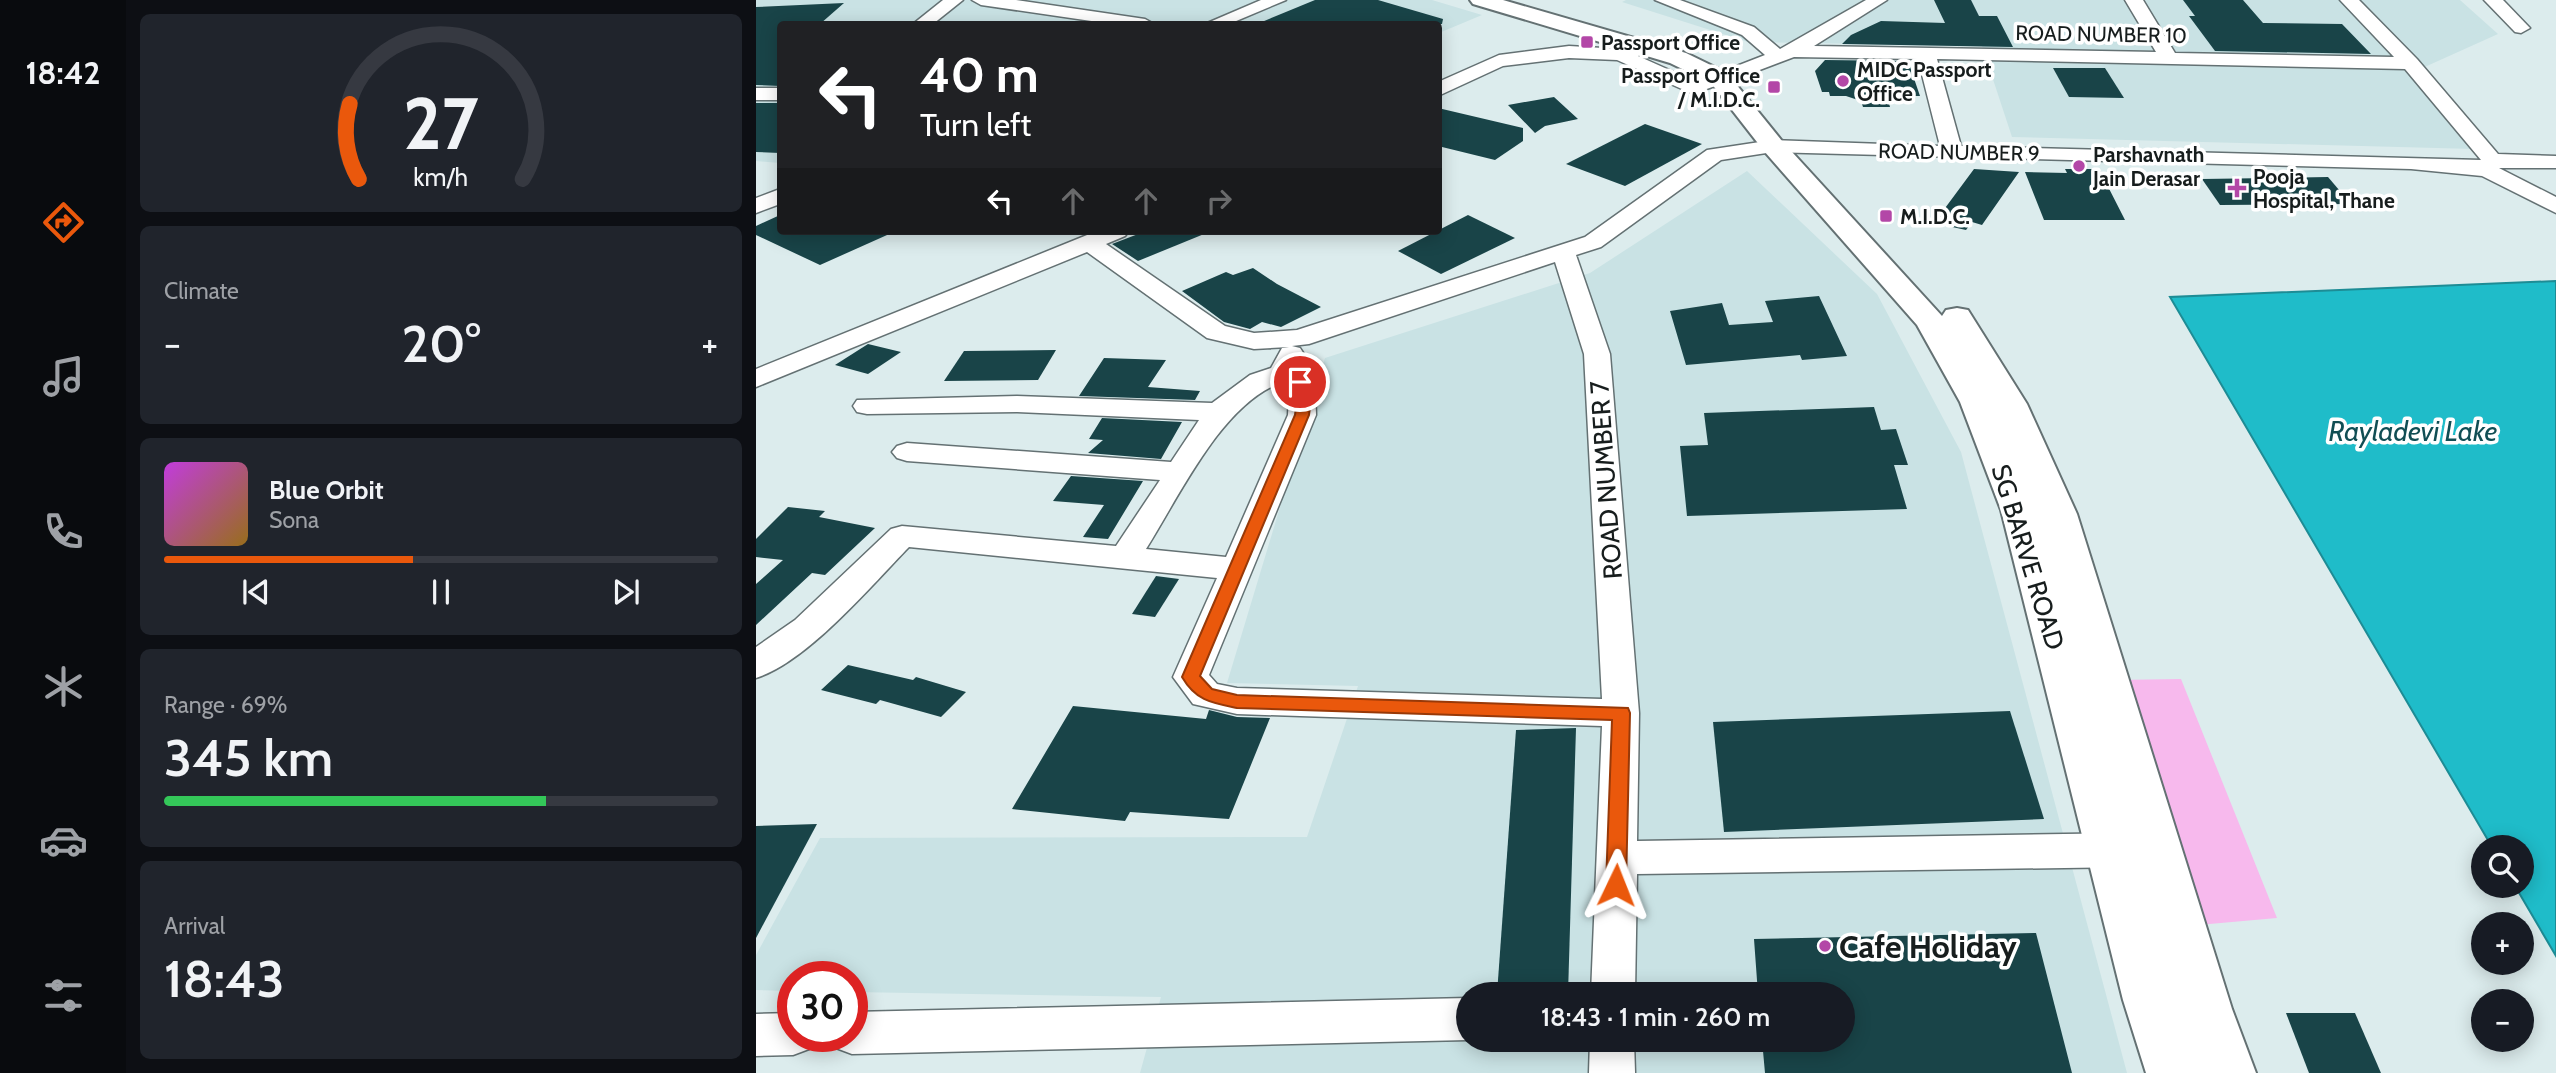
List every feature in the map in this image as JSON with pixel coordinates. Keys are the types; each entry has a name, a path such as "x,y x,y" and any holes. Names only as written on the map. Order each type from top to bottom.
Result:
{"main road":[{"name":"SG BARVE ROAD","path":"1480,0 1633,51 1678,58 1728,75"},
{"name":"SG BARVE ROAD","path":"1518,0 1693,53 1728,75 1930,321 1977,402 2020,510 2150,1000 2174,1073"},
{"name":"SG BARVE ROAD","path":"1787,147 1959,320 2010,404 2058,514 2228,1073"}],"street":[{"path":"926,21 954,0"},
{"path":"981,0 1124,21"},
{"path":"1222,21 1277,0"},
{"path":"1664,0 1748,32 1784,54"},
{"path":"1728,75 1784,54 1878,0"},
{"path":"2134,0 2169,58"},
{"path":"2349,0 2410,63 2489,165 2556,162"},
{"path":"2493,0 2521,28"},
{"path":"1442,88 1499,61 1569,52 1633,51"},
{"path":"1926,53 1952,151"},
{"name":"ROAD NUMBER 10","path":"1784,54 1926,53 2410,63"},
{"path":"756,94 777,94"},
{"name":"ROAD NUMBER 9","path":"1088,242 1216,332 1254,341 1300,338 1593,242 1715,155 1787,147 2489,165 2556,206"},
{"path":"756,206 777,197"},
{"path":"756,379 1106,235"},
{"name":"ROAD NUMBER 7","path":"1563,251 1597,354 1621,713 1613,982"},
{"path":"1126,556 1177,472 1218,412 1261,381 1282,373 1300,338"},
{"path":"1282,373 1300,382 1305,392 1302,415 1191,677 1206,695 1237,701 1621,713"},
{"path":"867,406 1017,404 1218,412"},
{"path":"906,452 1177,472"},
{"path":"756,665 807,629 901,537 1126,556 1238,569"},
{"path":"1617,858 2158,850"},
{"path":"868,1033 1456,1019"},
{"path":"756,1035 777,1034"},
{"path":"1612,1052 1612,1073"}],"shaded area":[{"path":"756,0 1432,0 1482,15 1442,32 1442,21 777,21 777,163 756,161"},
{"path":"2460,0 2498,34 2418,70 2474,149 2012,137 1982,46 1748,42 1622,2"},
{"path":"1747,171 1877,294 1961,452 2127,1073 1140,1073 1161,997 868,992 868,961 777,961 777,991 756,990 756,955 820,838 1307,837 1358,686 1227,683 1325,358 1590,273"},
{"path":"2181,679 2277,918 2187,926 2115,680"}],"water":[{"name":"Rayladevi Lake","path":"2556,281 2556,956 2534,918 2534,912 2530,912 2522,898 2534,898 2534,835 2485,835 2170,297"}],"building":[{"path":"1315,0 1378,0 1443,19 1442,24 1442,21 1264,21"},
{"path":"1934,0 1971,0 1979,16 1997,16 2013,47 1842,44 1851,35 1881,21 1945,23"},
{"path":"2183,0 2243,0 2263,23 2342,24 2371,54 2215,51 2189,16 2195,16"},
{"path":"844,3 823,21 777,21 777,86 756,85 756,7"},
{"path":"1825,60 1908,61 1920,96 1887,96 1890,107 1863,107 1861,101 1846,96 1830,96 1829,92 1822,92 1815,71"},
{"path":"2053,68 2105,68 2124,98 2069,97"},
{"path":"1554,97 1578,119 1545,126 1535,133 1508,105"},
{"path":"756,103 777,103 777,153 756,152"},
{"path":"1442,109 1523,128 1523,141 1495,160 1442,147"},
{"path":"1645,124 1702,144 1625,186 1566,164"},
{"path":"1974,169 2019,172 1982,225 1972,222 1966,230 1934,223"},
{"path":"2065,169 2099,169 2125,220 2044,220 2025,172 2067,173"},
{"path":"2328,177 2351,204 2220,205 2202,179"},
{"path":"1468,215 1515,238 1441,274 1398,251 1429,235 1442,235 1442,228"},
{"path":"777,216 777,235 887,235 820,265 756,235 756,226"},
{"path":"1136,235 1202,235 1138,261 1112,244"},
{"path":"1253,268 1321,307 1281,327 1262,322 1250,329 1224,322 1182,291 1226,272 1233,275"},
{"path":"1819,296 1847,356 1802,360 1800,355 1686,365 1670,311 1722,303 1729,325 1773,322 1765,301"},
{"path":"868,344 901,352 868,374 835,365"},
{"path":"1056,350 1038,380 944,381 964,351"},
{"path":"1104,358 1166,360 1148,387 1200,391 1195,400 1079,396"},
{"path":"1874,407 1881,430 1896,429 1908,465 1894,465 1907,509 1687,516 1680,446 1708,445 1704,413"},
{"path":"1102,418 1182,422 1161,459 1088,453 1103,440 1089,439"},
{"path":"1071,476 1143,481 1108,539 1083,537 1104,505 1053,501"},
{"path":"788,507 825,511 819,517 875,528 825,575 812,573 756,625 756,584 783,560 756,557 756,539"},
{"path":"1156,576 1179,579 1155,617 1132,614"},
{"path":"848,665 913,680 916,677 966,692 941,717 880,700 876,704 821,690"},
{"path":"1073,706 1206,719 1209,710 1237,717 1270,718 1229,819 1130,812 1125,821 1012,809"},
{"path":"2010,711 2044,819 1724,832 1713,722"},
{"path":"1576,728 1568,982 1498,982 1516,730"},
{"path":"817,824 756,938 756,826"},
{"path":"2036,933 2072,1073 1765,1073 1763,1052 1855,1052 1855,982 1757,982 1754,939"},
{"path":"2286,1013 2355,1013 2381,1073 2309,1073"}],"place":[{"name":"Passport Office","path":"1587,42"},
{"name":"MIDC Passport Office","path":"1843,81"},
{"name":"Passport Office / M.I.D.C.","path":"1774,87"},
{"name":"Parshavnath Jain Derasar","path":"2079,166"},
{"name":"Pooja Hospital, Thane","path":"2237,188"},
{"name":"M.I.D.C.","path":"1886,216"},
{"name":"Cafe Holiday","path":"1825,946"}],"route":[{"path":"1300,382 1305,392 1302,415 1191,677 1206,695 1237,701 1621,713 1616,885"}]}
